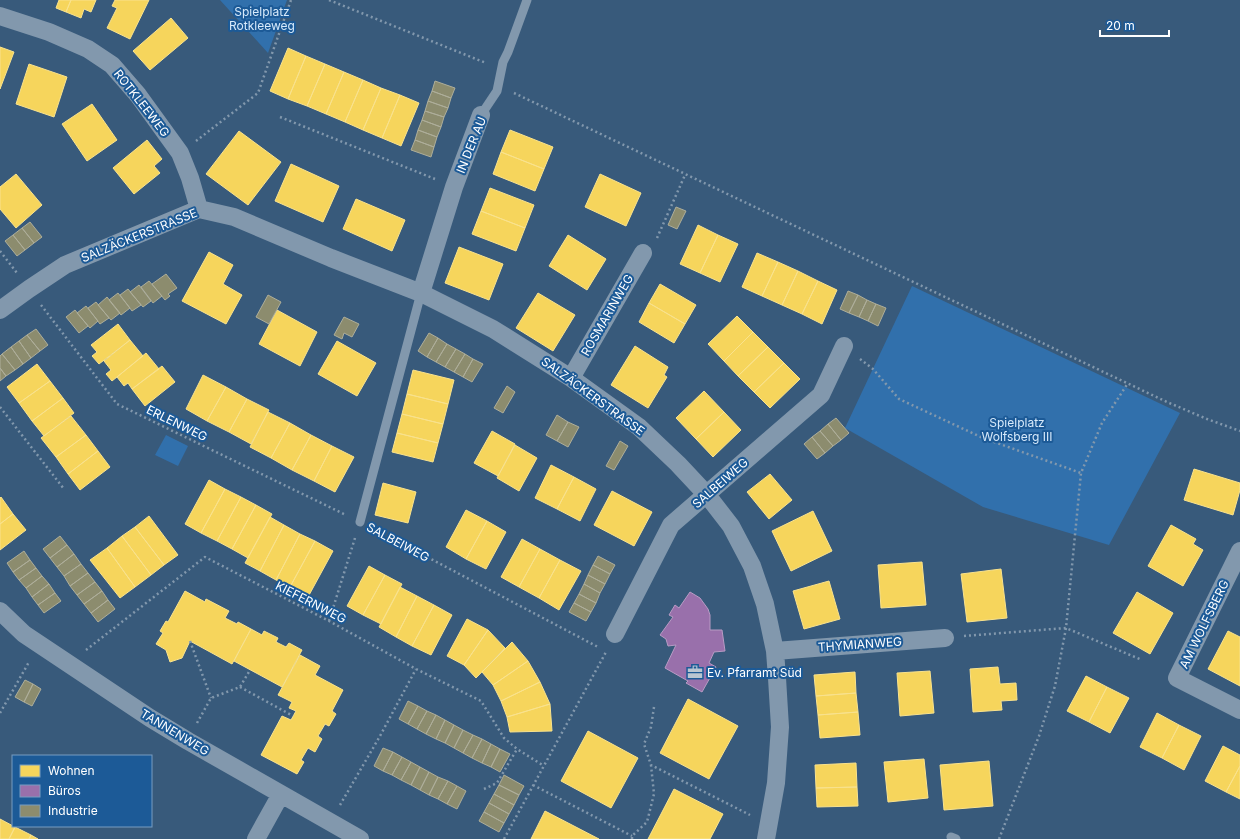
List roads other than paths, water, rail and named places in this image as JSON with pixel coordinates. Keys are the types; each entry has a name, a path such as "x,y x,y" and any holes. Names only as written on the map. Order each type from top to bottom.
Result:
{"street":[{"name":"ROTKLEEWEG","path":"0,16 49,32 88,49 112,65 138,95 180,153 200,209"},
{"name":"IN DER AU","path":"421,293 454,186 482,115"},
{"name":"SALZÄCKERSTRASSE","path":"0,310 65,265 200,209 234,217 331,258 421,293 493,329 571,378 638,427 678,464 707,495 731,526 752,566 765,604 775,651 780,727 776,783 767,832"},
{"name":"ROSMARINWEG","path":"571,378 643,253"},
{"name":"SALBEIWEG","path":"615,634 671,525 821,395 844,346"},
{"name":"AM WOLFSBERG","path":"1240,551 1177,678 1240,710"},
{"name":"TANNENWEG","path":"0,610 24,634 188,742 360,839"},
{"name":"THYMIANWEG","path":"775,651 945,638"},
{"path":"256,839 281,794"}],"lane":[{"name":"IN DER AU","path":"482,115 497,91 503,62 527,0"},
{"path":"360,522 421,293"}],"place":[{"name":"Ev. Pfarramt Süd","path":"695,672"}],"park label":[{"name":"Spielplatz Rotkleeweg","path":"262,18"},
{"name":"Spielplatz Wolfsberg III","path":"1017,429"}]}
